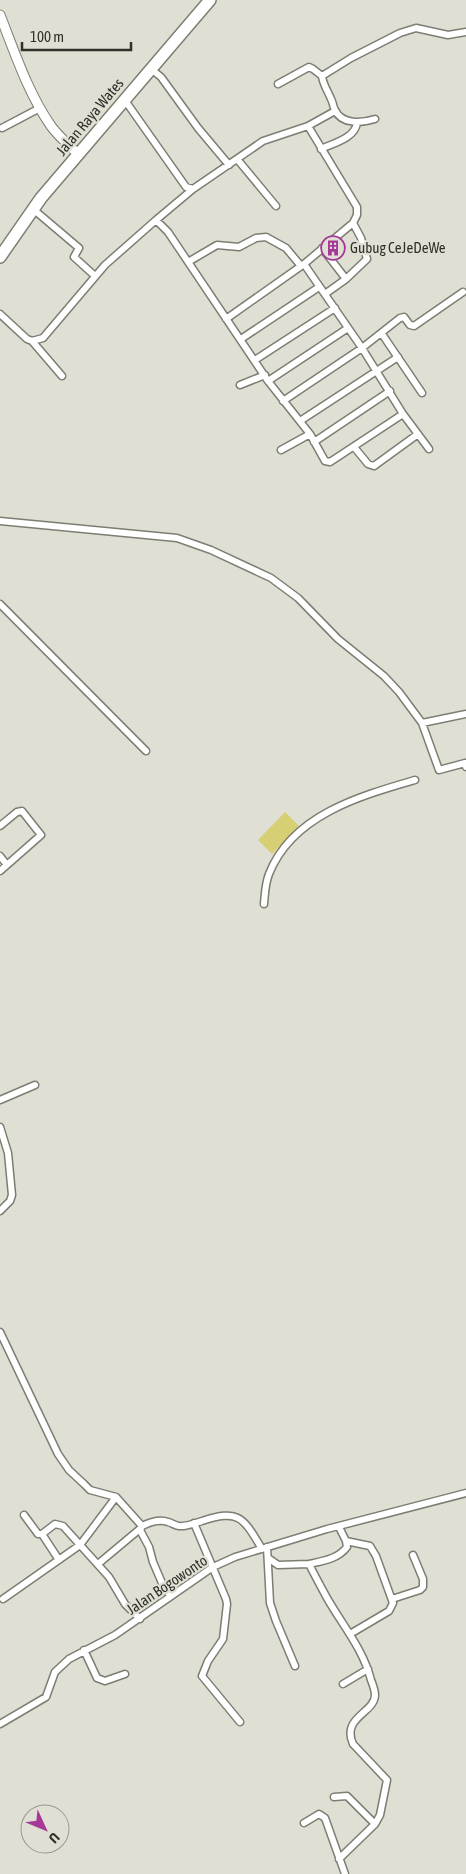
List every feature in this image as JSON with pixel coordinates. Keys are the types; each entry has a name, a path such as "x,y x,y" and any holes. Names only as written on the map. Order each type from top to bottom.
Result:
{"highway":[{"name":"Jalan Raya Wates","path":"0,257 33,209 210,0"}],"main road":[{"path":"0,15 40,108 52,128 78,154"}],"street":[{"path":"322,76 400,32 416,28 448,35 466,32"},
{"path":"278,84 309,67 322,76 322,82 331,97 335,111 345,120 358,123 375,119"},
{"path":"152,69 161,77 198,128 229,165"},
{"path":"124,100 186,187 193,189"},
{"path":"2,128 40,108"},
{"path":"32,341 43,338 95,276 149,225 193,189 269,138 308,126 335,111"},
{"path":"321,149 352,134 358,123"},
{"path":"226,319 303,265 353,222 357,215 357,207 308,126"},
{"path":"237,160 276,206"},
{"path":"33,209 79,248 74,257 95,276"},
{"path":"156,220 164,226 266,378 310,434 325,461 328,462 354,447 403,414"},
{"path":"324,294 346,279 367,259 361,238 353,222"},
{"path":"188,262 213,246 239,247 260,237 266,237 286,248 303,265 334,308 377,371 403,414 429,449"},
{"path":"322,248 346,279"},
{"path":"241,339 319,287"},
{"path":"283,400 362,348 402,317 410,325 414,326 464,292"},
{"path":"255,360 334,308"},
{"path":"0,314 27,339 32,341 62,376"},
{"path":"240,385 266,378 348,328"},
{"path":"382,334 422,393"},
{"path":"300,421 398,357"},
{"path":"314,442 390,391"},
{"path":"281,450 310,434"},
{"path":"354,447 368,464 374,466 418,434"},
{"path":"0,521 177,538 211,550 279,583 306,605 338,639 384,676 399,692 422,723 439,770 465,763 466,767"},
{"path":"0,604 146,751"},
{"path":"422,723 466,714"},
{"path":"264,904 266,885 274,864 289,843 310,822 325,813 380,790 414,780"},
{"path":"0,826 22,810 41,835 0,871"},
{"path":"0,856 7,865"},
{"path":"0,1100 34,1085"},
{"path":"0,1126 8,1153 12,1195 10,1201 0,1211"},
{"path":"0,1332 54,1445 69,1470 90,1490 116,1497 141,1528 153,1562 170,1596"},
{"name":"Jalan Bogowonto","path":"0,1724 46,1697 58,1667 68,1658 140,1619 213,1567 235,1557 327,1529 466,1493"},
{"path":"3,1599 80,1545 116,1497"},
{"path":"24,1515 37,1533 42,1534 58,1560"},
{"path":"98,1564 141,1528 158,1520 179,1526 221,1515 232,1515 240,1518 265,1548 268,1558 270,1603 296,1666"},
{"path":"194,1523 227,1604 223,1639 208,1661 202,1676 240,1722"},
{"path":"42,1534 58,1524 62,1526 109,1577 125,1604 140,1619"},
{"path":"268,1558 278,1565 309,1564 325,1561 340,1554 347,1547 339,1527"},
{"path":"346,1541 370,1546 376,1556 393,1605 390,1611 350,1634"},
{"path":"392,1599 420,1590 423,1587 420,1570 413,1555"},
{"path":"309,1564 328,1599 363,1654 375,1695 374,1700 356,1719 351,1730 351,1740 387,1780 380,1815 376,1824 339,1859"},
{"path":"84,1650 97,1678 104,1681 125,1674"},
{"path":"343,1684 368,1670"},
{"path":"334,1797 347,1796 376,1824"},
{"path":"304,1823 319,1814 325,1818 345,1874"}],"shaded area":[{"path":"285,812 299,826 272,854 258,840"}],"place":[{"name":"Gubug CeJeDeWe","path":"333,248"}]}
